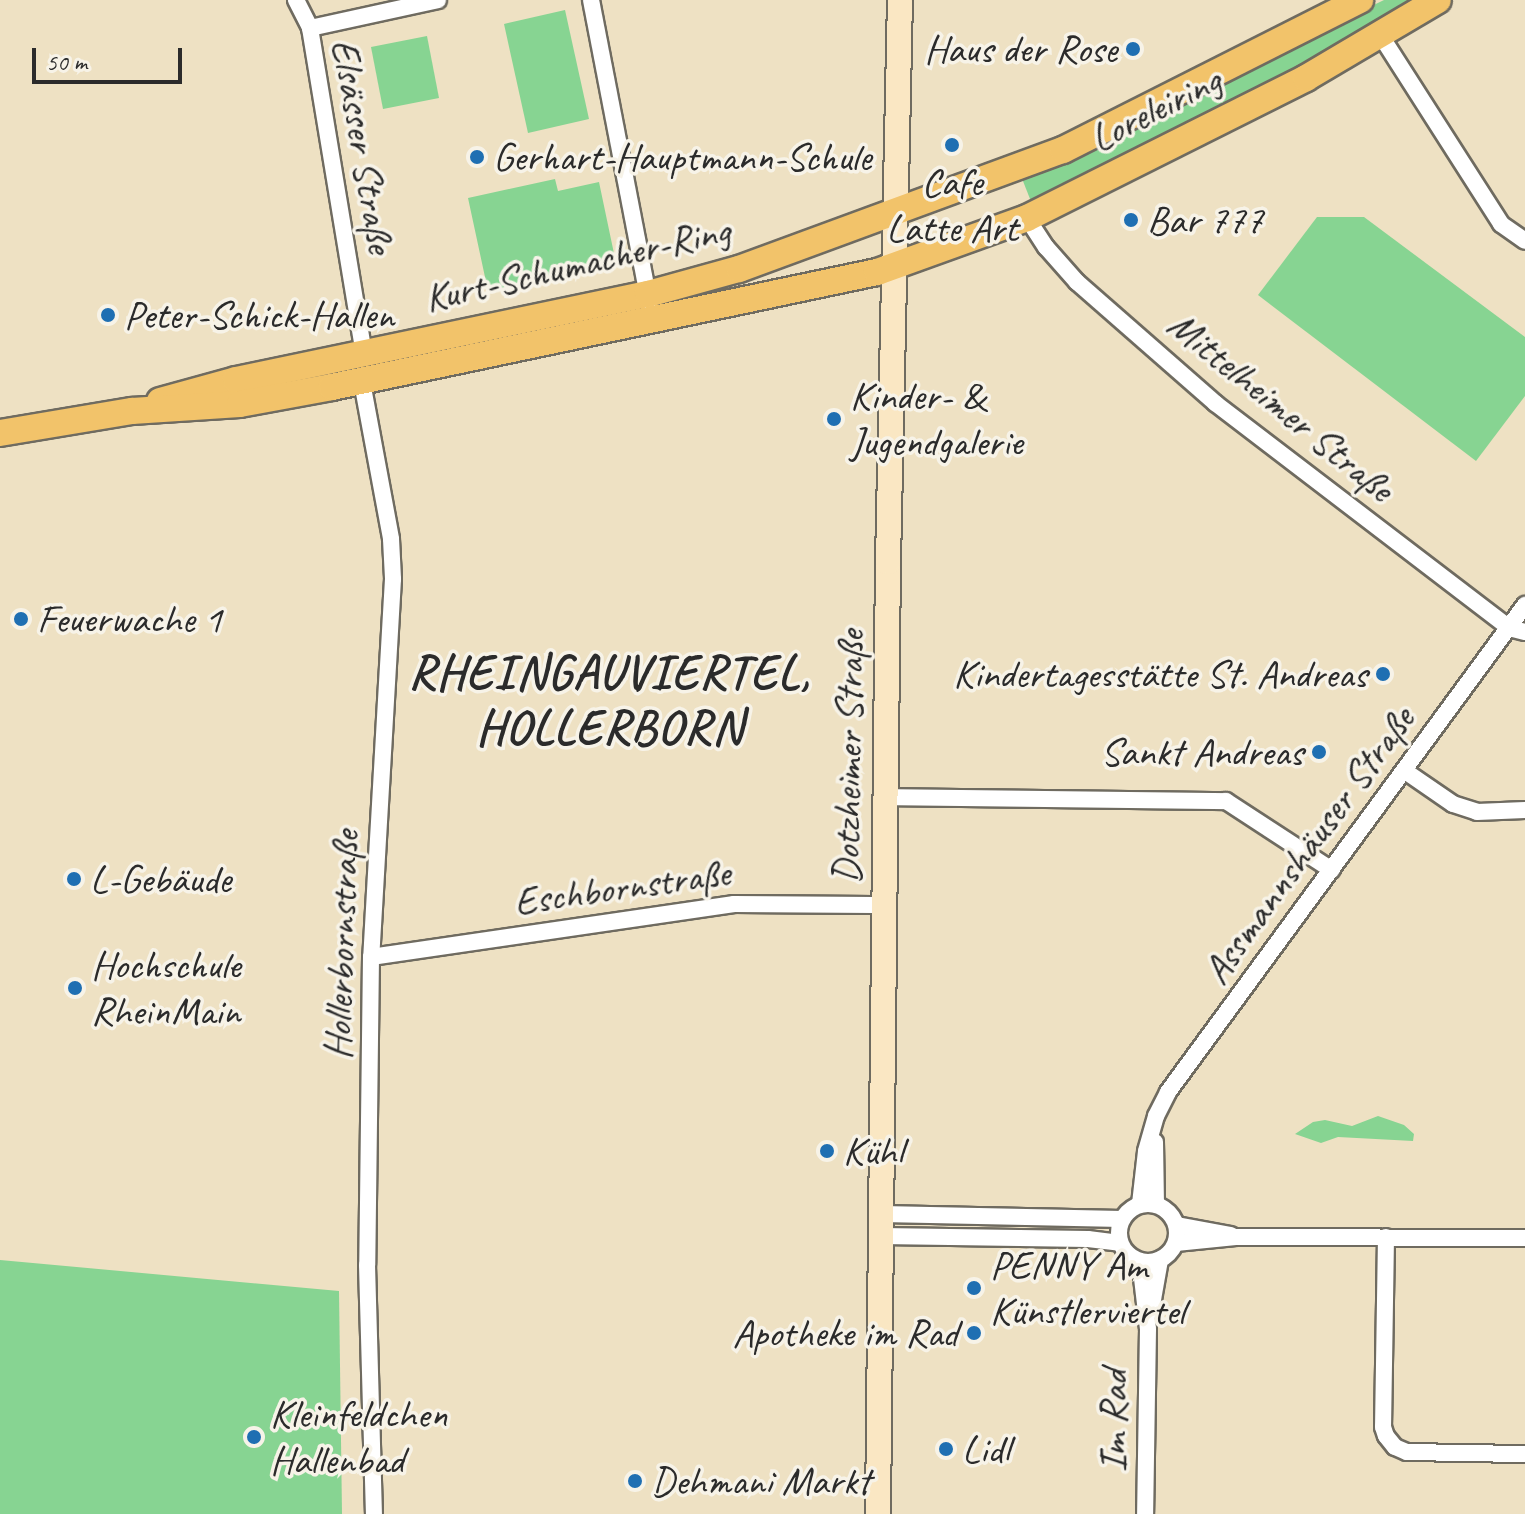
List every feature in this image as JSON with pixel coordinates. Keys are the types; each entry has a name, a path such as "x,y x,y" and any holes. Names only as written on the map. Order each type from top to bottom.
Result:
{"main road":[{"name":"Dotzheimer Straße","path":"878,1514 885,797 900,0"},
{"name":"Loreleiring","path":"896,212 1063,150 1360,0"},
{"name":"Loreleiring","path":"895,265 1027,218 1306,78 1438,0"},
{"name":"Kurt-Schumacher-Ring","path":"132,411 194,390 648,294 739,269 896,212"},
{"name":"Kurt-Schumacher-Ring","path":"0,433 132,411 240,404 362,382 847,280 895,265"}],"street":[{"name":"Elsässer Straße","path":"296,0 310,28 364,354"},
{"path":"310,28 438,0"},
{"path":"591,0 653,321"},
{"path":"1381,36 1501,224 1525,241"},
{"name":"Mittelheimer Straße","path":"1027,218 1046,247 1077,282 1215,403 1517,630"},
{"name":"Hollerbornstraße","path":"362,382 391,539 393,579 371,957 367,1265 374,1514"},
{"name":"Assmannshäuser Straße","path":"1148,1204 1153,1129 1168,1092 1405,771 1517,630 1525,605"},
{"path":"1405,771 1453,804 1477,812 1525,810"},
{"path":"885,797 1226,801 1332,870"},
{"name":"Eschbornstraße","path":"371,957 734,904 884,905"},
{"path":"882,1225 1122,1219 1148,1204 1169,1211 1177,1225 1176,1243 1160,1260 1140,1261 1125,1251 1120,1243 1122,1219"},
{"path":"882,1225 1120,1243"},
{"path":"1177,1225 1236,1237"},
{"path":"1176,1243 1236,1237 1525,1238"},
{"path":"1386,1237 1383,1427 1386,1436 1395,1447 1407,1452 1525,1454"},
{"name":"Im Rad","path":"1148,1329 1160,1260"},
{"name":"Im Rad","path":"1140,1261 1148,1329 1145,1514"}],"green space":[{"path":"1384,0 1420,0 1373,29 1032,204 1021,176"},
{"path":"565,10 589,119 528,133 504,24"},
{"path":"427,36 439,98 383,109 371,47"},
{"path":"555,179 558,191 599,182 616,263 488,291 468,198"},
{"path":"1317,217 1364,217 1525,337 1525,396 1476,461 1258,295"},
{"path":"1378,1116 1404,1125 1414,1134 1413,1141 1338,1137 1321,1143 1295,1134 1313,1122 1325,1120 1352,1126"},
{"path":"0,1260 339,1291 342,1514 0,1514"}],"place":[{"name":"Haus der Rose","path":"1133,49"},
{"name":"Cafe Latte Art","path":"952,145"},
{"name":"Gerhart-Hauptmann-Schule","path":"477,157"},
{"name":"Bar 777","path":"1131,220"},
{"name":"Peter-Schick-Hallen","path":"108,315"},
{"name":"Kinder- & Jugendgalerie","path":"834,419"},
{"name":"Feuerwache 1","path":"21,619"},
{"name":"Kindertagesstätte St. Andreas","path":"1383,674"},
{"name":"Sankt Andreas","path":"1319,752"},
{"name":"L-Gebäude","path":"74,879"},
{"name":"Hochschule RheinMain","path":"75,988"},
{"name":"Kühl","path":"827,1151"},
{"name":"PENNY Am Künstlerviertel","path":"974,1288"},
{"name":"Apotheke im Rad","path":"974,1333"},
{"name":"Kleinfeldchen Hallenbad","path":"254,1437"},
{"name":"Lidl","path":"946,1449"},
{"name":"Dehmani Markt","path":"635,1481"}],"district":[{"name":"RHEINGAUVIERTEL, HOLLERBORN","path":"610,700"}]}
